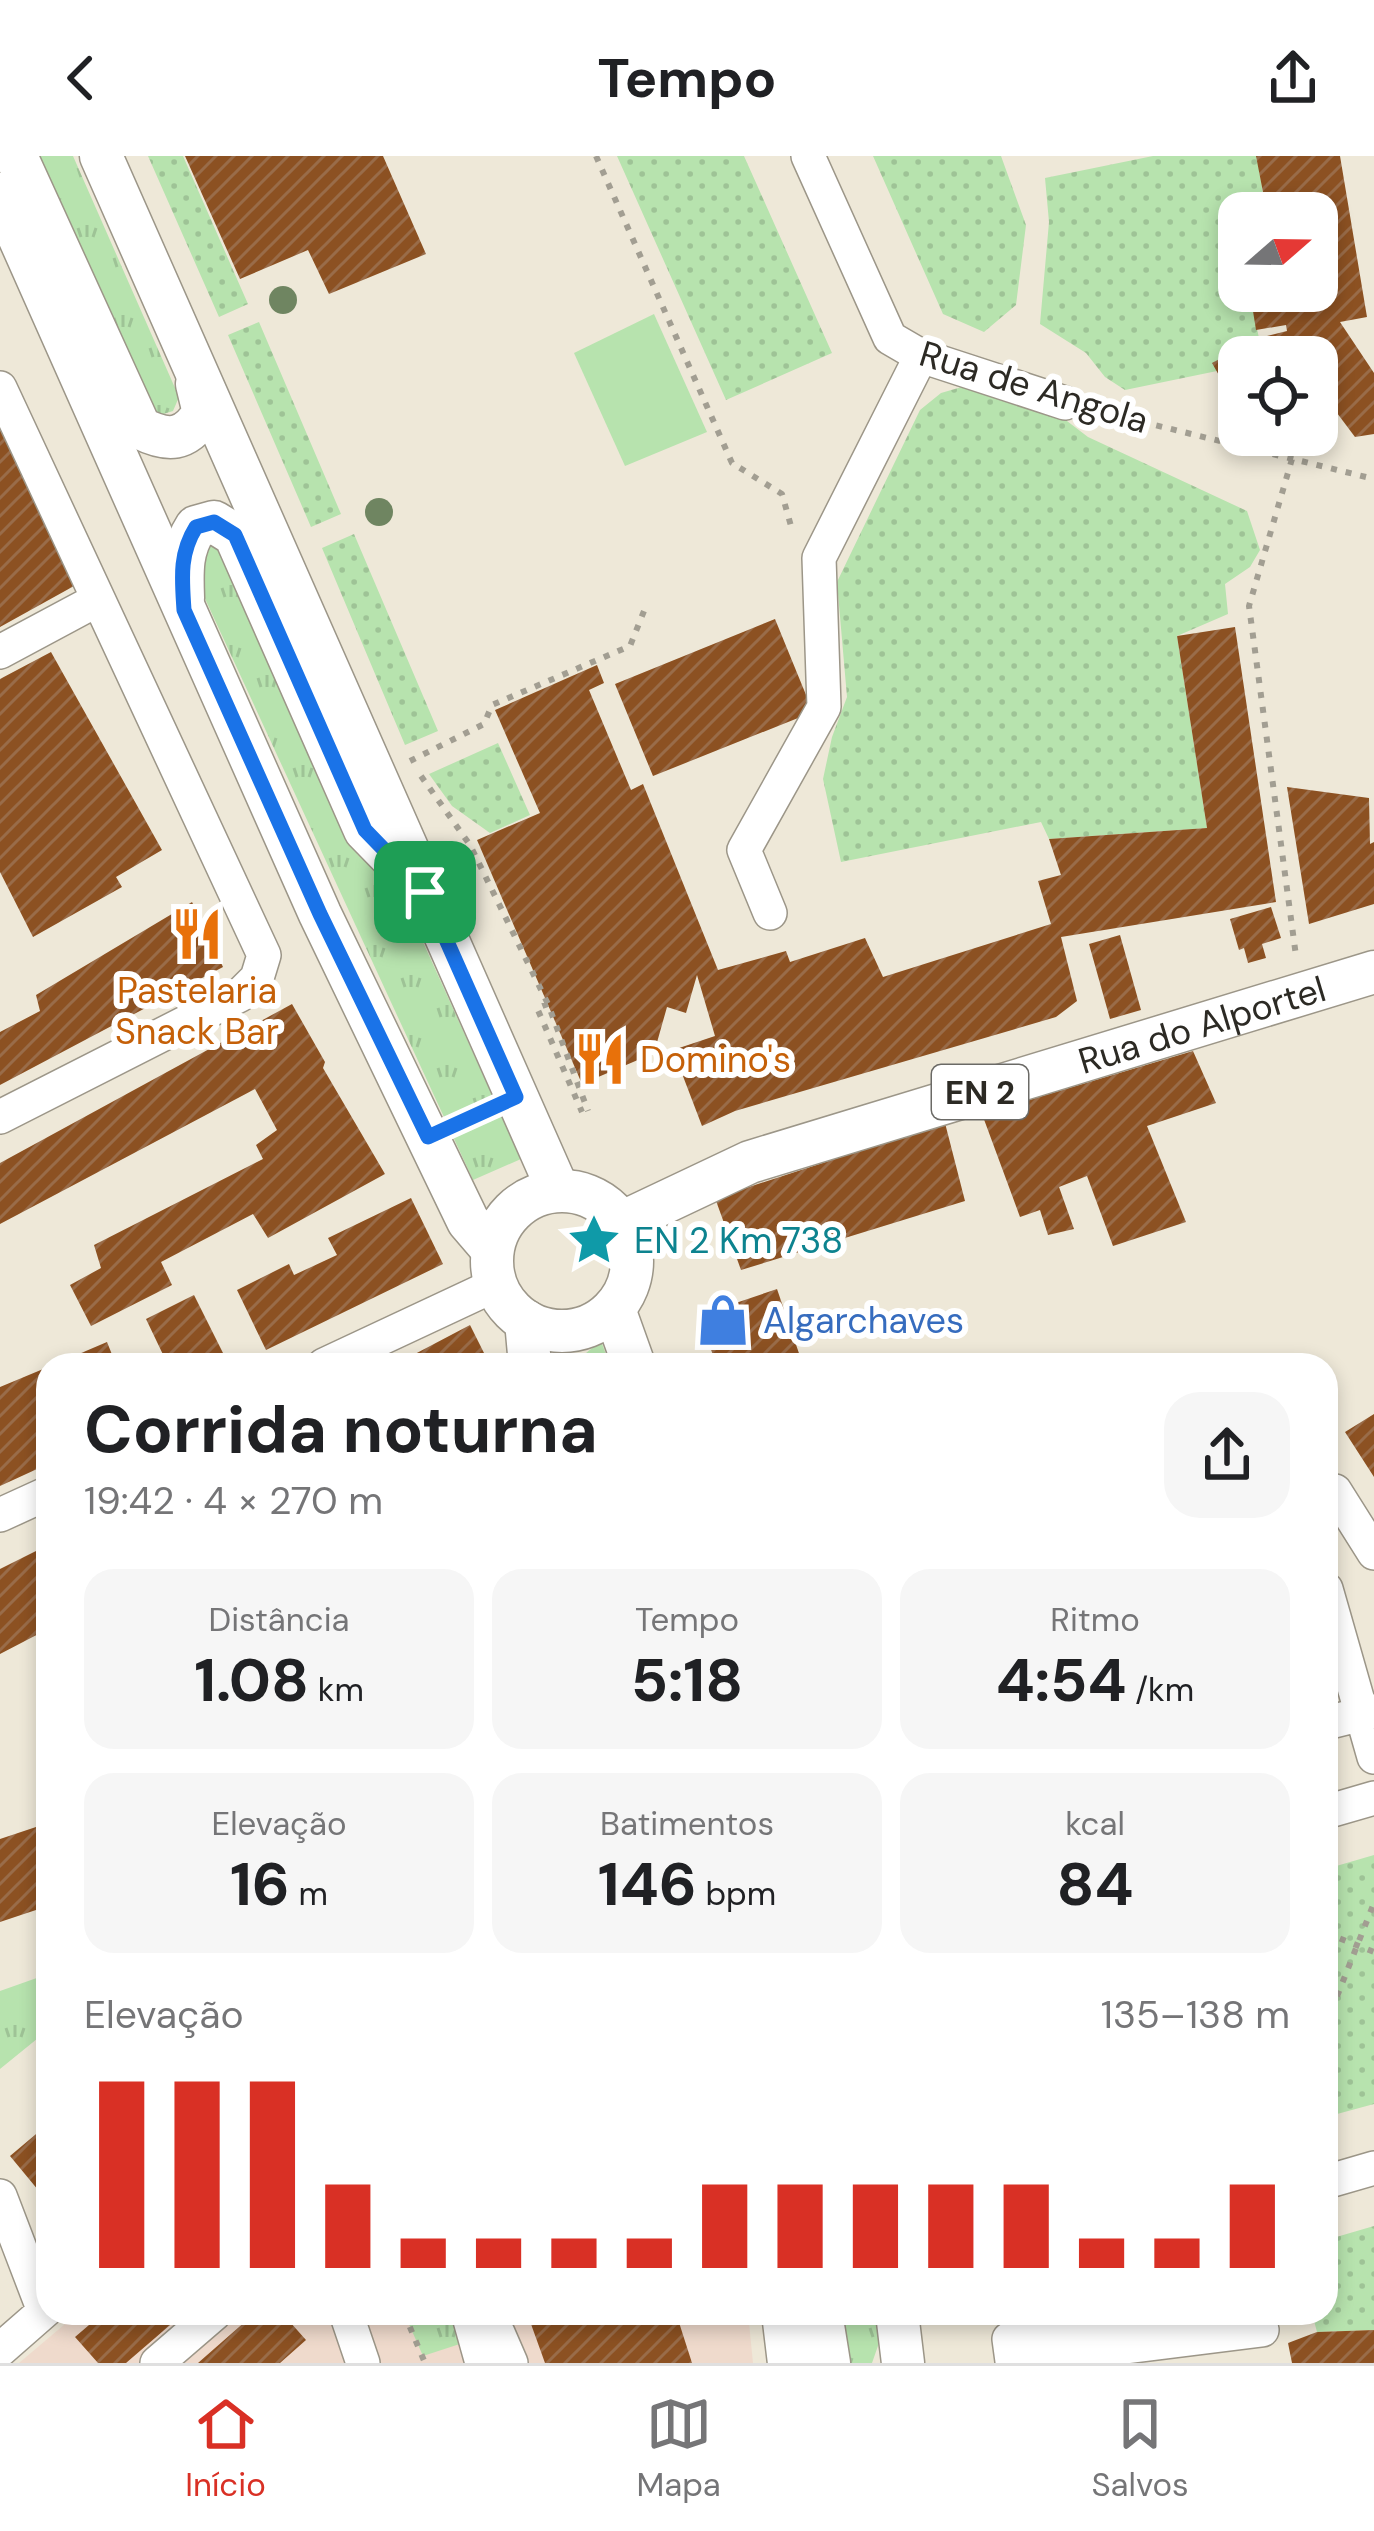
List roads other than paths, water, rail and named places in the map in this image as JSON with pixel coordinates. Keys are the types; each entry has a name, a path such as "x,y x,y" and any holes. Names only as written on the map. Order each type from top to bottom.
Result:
{"main road":[{"path":"16,156 140,428 164,440 179,438 194,428 203,413 195,372"},
{"path":"101,156 558,1190"},
{"path":"0,194 320,914 494,1267 508,1306 526,1322 548,1330 572,1331 595,1324 614,1309 632,1267 621,1222 594,1198 558,1190 535,1195 500,1226 494,1267"},
{"path":"184,610 182,562 187,542 196,527 214,522 235,535 365,830 425,892"},
{"name":"Rua do Alportel","path":"621,1222 750,1162 1374,972"},
{"path":"614,1309 630,1353"},
{"path":"526,1322 529,1353"},
{"path":"784,2325 789,2363"},
{"path":"823,2325 829,2363"}],"street":[{"name":"Rua de Angola","path":"808,156 890,338 921,356 1065,403"},
{"path":"770,914 744,850 824,707 820,557 921,356"},
{"path":"0,388 264,956 257,978 240,995 0,1117"},
{"path":"0,652 97,600"},
{"path":"345,1353 494,1267"},
{"path":"1338,1496 1374,1552"},
{"path":"0,1515 36,1498"},
{"path":"1338,1624 1368,1713 1374,1757"},
{"path":"1338,1720 1368,1713"},
{"path":"1338,1808 1374,1798"},
{"path":"1338,2178 1374,2168"},
{"path":"6,2211 36,2249"},
{"path":"6,2211 36,2285"},
{"path":"0,2350 36,2319"},
{"path":"157,2363 201,2325"},
{"path":"350,2325 364,2363"},
{"path":"472,2325 482,2363"},
{"path":"483,2325 498,2333 511,2363"},
{"path":"1113,2325 1009,2339 1012,2361 1236,2325"},
{"path":"1262,2325 1269,2363"}],"place":[{"name":"Pastelaria Snack Bar","path":"197,934"},
{"name":"Domino's","path":"600,1059"},
{"name":"EN 2 Km 738","path":"594,1240"},
{"name":"Algarchaves","path":"723,1320"}]}
